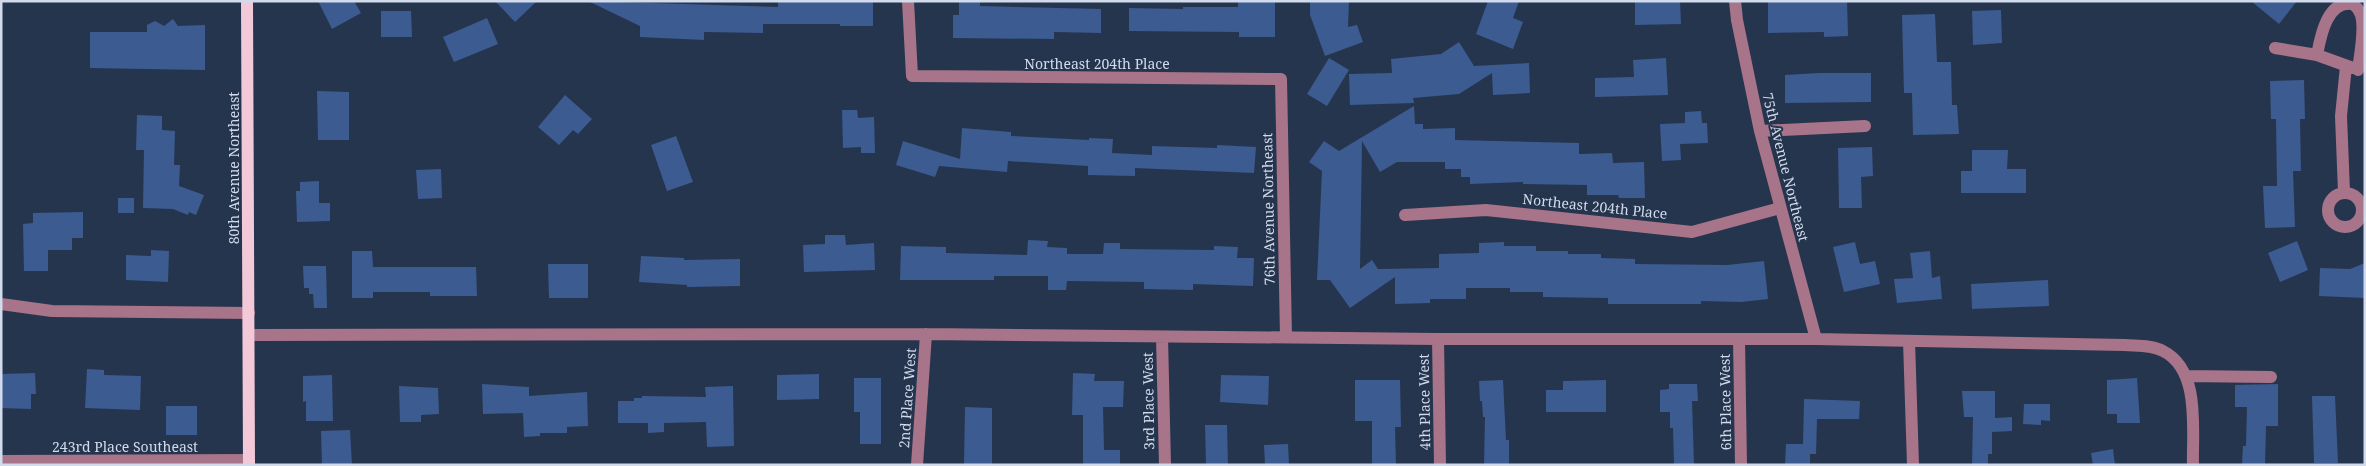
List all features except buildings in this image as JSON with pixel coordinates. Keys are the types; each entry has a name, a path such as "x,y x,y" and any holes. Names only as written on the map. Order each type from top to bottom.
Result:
{"main road":[{"name":"80th Avenue Northeast","path":"247,1 249,462"}],"street":[{"name":"Northeast 204th Place","path":"908,1 912,76 1281,79"},
{"name":"75th Avenue Northeast","path":"1735,1 1737,20 1760,130 1816,339"},
{"path":"2317,55 2326,18 2333,8 2341,3 2354,5 2359,11 2362,20 2356,69 2341,116 2344,192"},
{"path":"2275,48 2317,55 2356,69"},
{"name":"76th Avenue Northeast","path":"1281,79 1286,337"},
{"path":"1760,130 1865,126"},
{"name":"Northeast 204th Place","path":"1405,215 1486,210 1692,232 1780,208"},
{"path":"1,304 52,311 249,313"},
{"path":"249,334 926,334 1438,339 1816,339 2125,345 2162,350 2172,356 2183,369 2189,386 2192,415 2193,465"},
{"name":"2nd Place West","path":"917,465 926,334"},
{"name":"3rd Place West","path":"1162,337 1165,465"},
{"name":"4th Place West","path":"1438,339 1440,465"},
{"name":"6th Place West","path":"1739,339 1741,465"},
{"path":"1909,341 1913,465"},
{"path":"2186,376 2271,377"},
{"name":"243rd Place Southeast","path":"1,462 249,462"}]}
